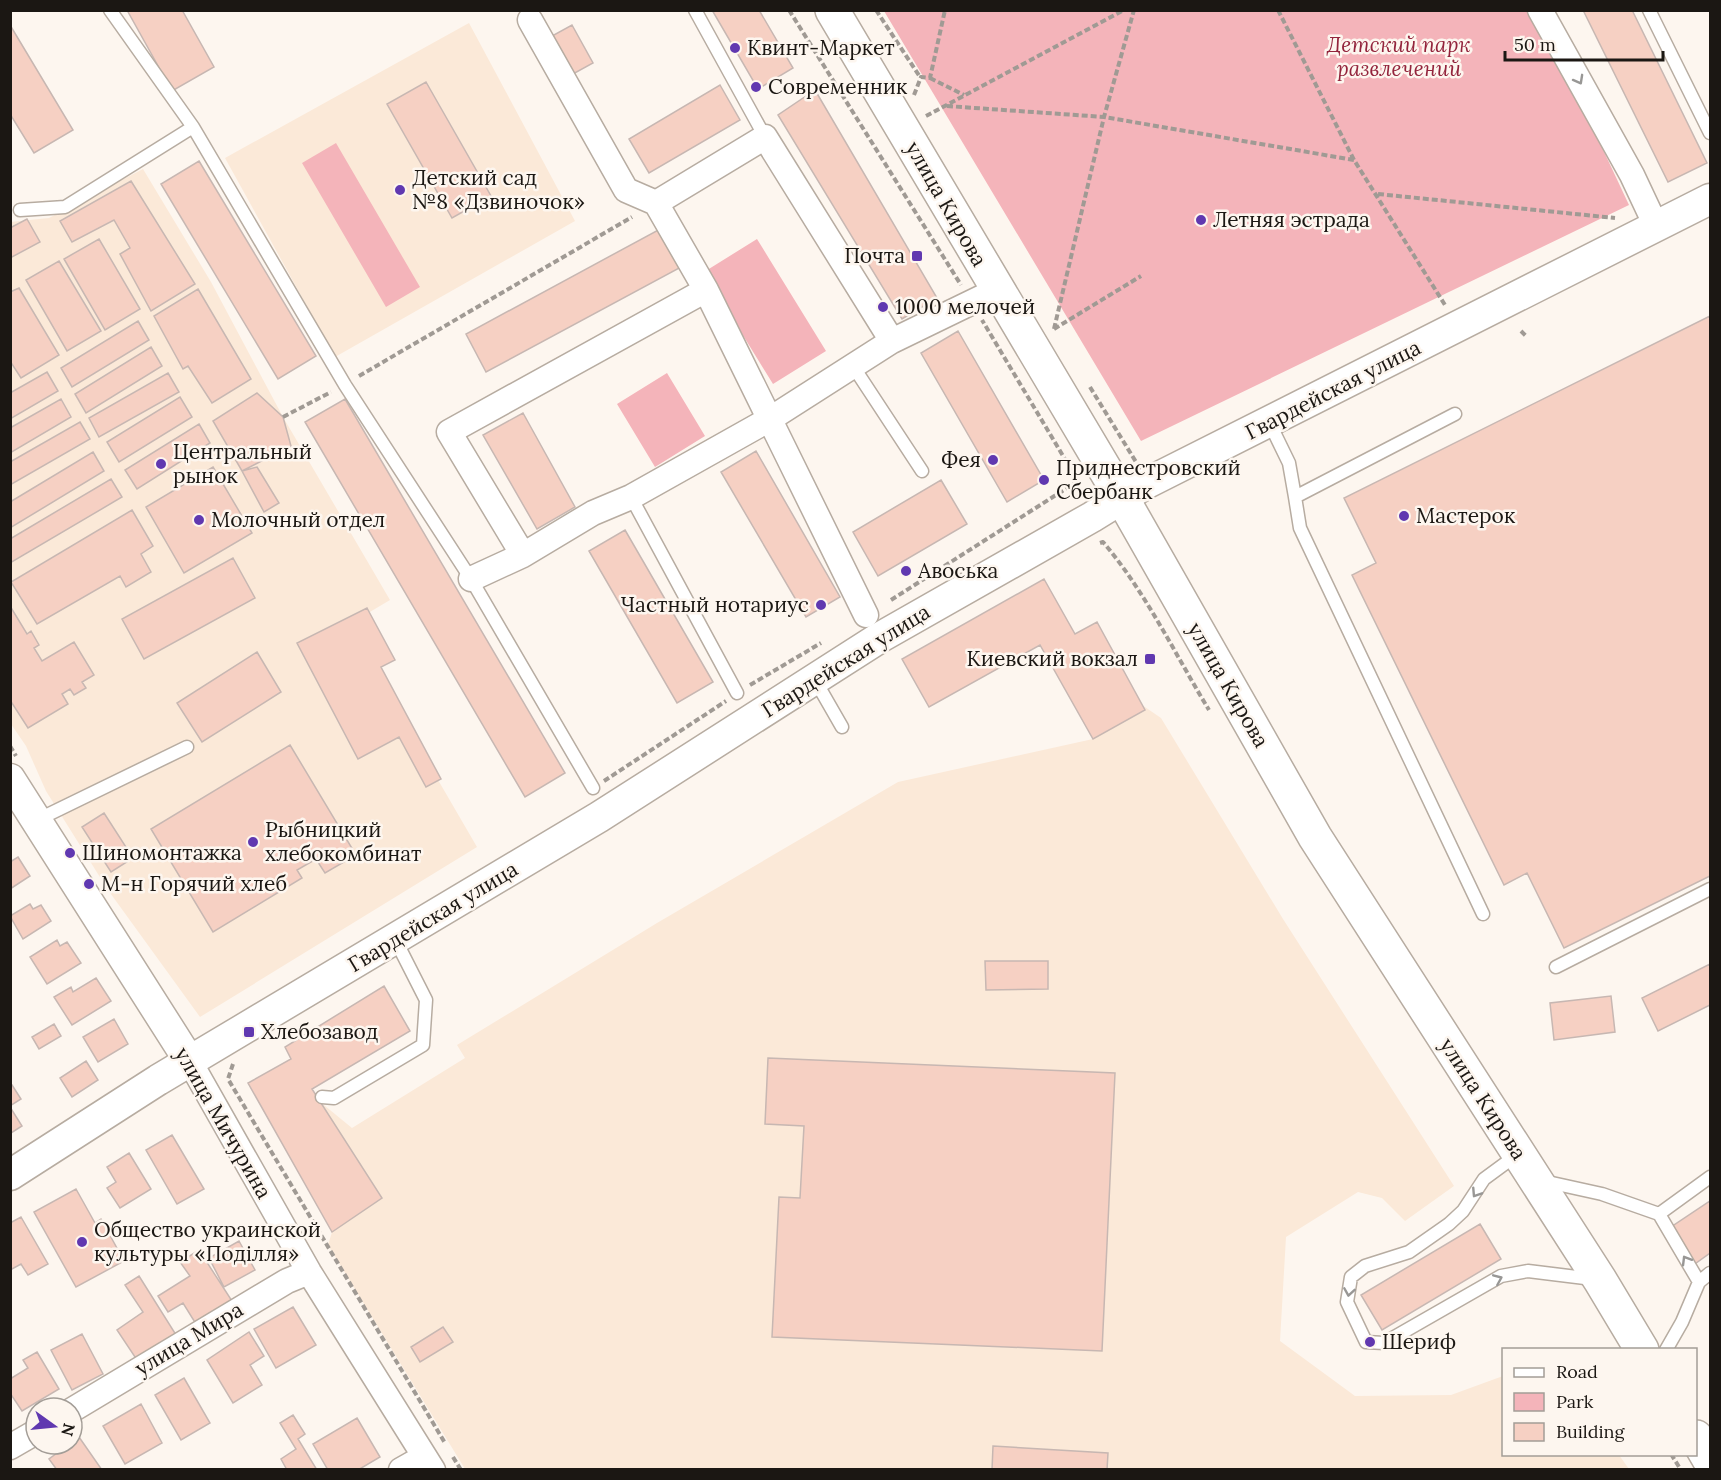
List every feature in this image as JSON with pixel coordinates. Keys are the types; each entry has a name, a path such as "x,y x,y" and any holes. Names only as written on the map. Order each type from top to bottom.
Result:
{"main road":[{"name":"улица Кирова","path":"832,10 1122,498 1315,837 1600,1280 1641,1348"},
{"path":"1697,1440 1710,1461"}],"street":[{"path":"1540,10 1632,175 1656,226"},
{"path":"530,20 626,190 656,203 706,290 866,615"},
{"path":"656,203 765,137 892,341"},
{"name":"Гвардейская улица","path":"10,1175 190,1062 599,817 879,638 1147,483 1710,199"},
{"path":"523,555 449,432 706,290"},
{"path":"471,579 523,555 593,513 631,497 770,419 892,341 997,291"},
{"name":"улица Мичурина","path":"15,770 36,820 190,1062 309,1272 428,1463"},
{"name":"улица Мира","path":"84,1403 287,1281 309,1272"},
{"path":"10,1448 24,1439"},
{"path":"401,1470 428,1463"}],"lane":[{"path":"111,10 193,127 345,385 471,579 593,788"},
{"path":"695,10 765,137"},
{"path":"1649,10 1710,133"},
{"path":"20,210 65,207 193,127"},
{"path":"853,366 922,471"},
{"path":"1295,497 1455,414"},
{"path":"1269,422 1290,463 1300,528 1483,914"},
{"path":"631,497 737,693"},
{"path":"814,679 842,727"},
{"path":"36,820 187,747"},
{"path":"1556,966 1710,889"},
{"path":"322,1097 334,1098 423,1045 426,1000 396,940"},
{"path":"1600,1280 1528,1271 1502,1276 1384,1343 1366,1342 1347,1302 1351,1277 1365,1266 1409,1252 1449,1224 1463,1211 1484,1179 1526,1167 1659,1214 1699,1282"},
{"path":"1659,1214 1710,1177"},
{"path":"1667,1348 1682,1322 1699,1282 1710,1273"}],"path":[{"path":"876,10 921,77 930,78 964,96"},
{"path":"930,78 945,10"},
{"path":"917,114 927,116 947,106 1124,10"},
{"path":"1054,329 1104,117 1134,10"},
{"path":"1278,10 1354,160 1447,308"},
{"path":"909,92 913,98 921,77"},
{"path":"947,106 1104,117 1354,160"},
{"path":"927,116 933,126"},
{"path":"1377,194 1625,219"},
{"path":"284,417 345,385 656,203"},
{"path":"1054,329 1141,276"},
{"path":"1048,319 1060,339"},
{"path":"1521,331 1527,337"},
{"path":"1084,378 1136,463 1145,458"},
{"path":"1093,546 1103,542 1112,553 1210,711"},
{"path":"593,788 737,693 827,639"},
{"path":"10,746 15,770"},
{"path":"234,1061 228,1079 461,1470"},
{"path":"1672,1456 1681,1470"}],"shaded area":[{"name":"Детский сад №8 «Дзвиночок»","path":"469,23 575,221 335,357 225,158"},
{"name":"Центральный рынок","path":"143,169 211,282 283,417 390,600 348,625 477,847 200,1017 108,890 46,791 26,746 11,724 10,222 49,218"},
{"path":"1142,705 1161,718 1283,919 1454,1186 1405,1221 1382,1198 1358,1192 1286,1237 1280,1341 1355,1396 1451,1395 1502,1376 1502,1456 1620,1456 1629,1469 465,1469 328,1245 332,1232 381,1198 319,1101 352,1128 465,1058 457,1045 657,923 898,782 1093,739 1145,710"}],"green space":[{"name":"Детский парк развлечений","path":"884,11 1538,11 1629,205 1141,441"},
{"path":"336,143 420,287 386,307 302,163"},
{"path":"757,239 826,351 773,384 704,272"},
{"path":"667,373 705,436 655,467 617,404"}],"building":[{"path":"127,10 182,10 214,67 172,91"},
{"path":"712,10 759,10 793,68 758,89"},
{"path":"1583,10 1632,10 1707,163 1668,182"},
{"path":"10,25 73,130 34,153 10,114"},
{"path":"572,25 593,63 573,74 552,36"},
{"path":"426,82 491,196 452,218 387,104"},
{"path":"720,85 740,120 649,173 629,139"},
{"path":"815,90 937,298 902,319 778,115"},
{"path":"199,161 316,356 278,379 161,184"},
{"path":"131,181 195,284 151,311 120,254 130,248 114,220 72,242 60,221"},
{"path":"27,219 40,242 10,258 10,228"},
{"path":"662,228 683,266 486,372 466,334"},
{"path":"99,239 140,309 105,330 64,259"},
{"path":"59,261 101,331 67,351 26,280"},
{"path":"19,288 59,355 21,378 10,361 10,292"},
{"path":"198,289 251,379 212,403 188,366 183,369 154,316"},
{"path":"1710,316 1710,876 1564,948 1527,873 1504,885 1352,575 1376,563 1344,498"},
{"path":"138,321 149,340 72,387 61,368"},
{"path":"958,331 1044,480 1007,502 921,353"},
{"path":"151,347 162,366 86,413 75,394"},
{"path":"47,372 58,391 10,419 10,393"},
{"path":"168,373 179,392 99,437 89,418"},
{"path":"257,393 283,417 291,446 242,471 213,421"},
{"path":"180,397 192,417 119,462 107,442"},
{"path":"61,399 71,417 10,453 10,428"},
{"path":"345,399 565,773 525,797 305,422"},
{"path":"523,413 575,507 537,529 483,435"},
{"path":"80,422 90,439 10,485 10,462"},
{"path":"199,424 210,443 137,489 125,470"},
{"path":"756,451 840,597 806,617 721,472"},
{"path":"93,452 104,471 10,528 10,502"},
{"name":"Молочный отдел","path":"213,467 252,533 184,573 146,507"},
{"path":"257,467 279,503 264,512 242,471"},
{"path":"111,479 122,497 10,563 10,539"},
{"path":"941,480 967,524 878,576 853,532"},
{"path":"132,510 153,546 141,554 151,572 126,587 120,576 37,624 11,582"},
{"path":"625,530 713,682 677,703 589,551"},
{"path":"233,558 255,598 144,659 122,619"},
{"path":"1044,579 1075,634 1097,622 1145,710 1093,739 1040,645 929,707 902,659"},
{"path":"10,606 27,634 31,631 39,645 34,648 42,661 74,642 94,675 82,682 86,688 74,695 70,689 62,694 68,704 28,728 10,700"},
{"path":"367,608 395,660 381,667 441,779 426,787 399,737 358,759 297,643"},
{"path":"257,652 281,692 202,742 177,703"},
{"name":"Рыбницкий хлебокомбинат","path":"290,745 356,855 325,873 316,859 297,870 302,878 213,932 151,829"},
{"path":"104,813 133,858 111,872 82,827"},
{"path":"18,857 30,876 10,889 10,862"},
{"path":"30,904 33,909 41,905 51,921 23,939 10,916"},
{"path":"57,940 60,946 67,942 81,963 47,984 30,957"},
{"path":"985,961 1048,961 1048,989 986,990"},
{"path":"1710,964 1710,1005 1658,1031 1642,998"},
{"path":"96,978 111,1001 72,1025 54,997 71,987 73,992"},
{"path":"384,986 410,1031 312,1089 382,1198 332,1232 248,1083 291,1059 285,1047"},
{"path":"1611,996 1615,1032 1554,1040 1550,1003"},
{"path":"114,1019 128,1044 98,1062 83,1037"},
{"path":"54,1024 61,1036 39,1049 32,1037"},
{"path":"768,1058 1115,1073 1102,1351 772,1337 779,1197 800,1198 804,1126 765,1124"},
{"path":"86,1061 98,1080 72,1097 60,1078"},
{"path":"12,1085 21,1099 10,1106 10,1086"},
{"path":"10,1107 22,1126 11,1133 10,1132"},
{"path":"172,1135 204,1189 177,1204 146,1150"},
{"path":"129,1153 151,1189 120,1208 107,1188 116,1182 107,1167"},
{"name":"Общество украинской культуры «Поділля»","path":"76,1189 95,1223 101,1219 124,1261 76,1287 34,1212"},
{"path":"1710,1201 1710,1253 1692,1266 1668,1229"},
{"path":"21,1217 48,1264 28,1275 21,1264 12,1269 10,1266 10,1223"},
{"path":"1480,1224 1501,1259 1382,1330 1361,1295"},
{"path":"239,1241 255,1270 224,1287 209,1258"},
{"path":"199,1250 232,1301 196,1324 183,1303 168,1312 158,1296 190,1276 180,1262"},
{"path":"139,1276 178,1338 139,1363 117,1330 143,1312 125,1285"},
{"path":"293,1307 316,1345 276,1368 254,1329"},
{"path":"443,1327 453,1342 420,1362 411,1347"},
{"path":"249,1332 264,1356 250,1365 262,1385 233,1403 207,1360"},
{"path":"82,1334 103,1374 72,1390 51,1350"},
{"path":"37,1352 59,1389 47,1396 24,1396 24,1410 22,1411 10,1393 10,1379 28,1368 23,1360"},
{"path":"184,1378 210,1423 181,1440 155,1395"},
{"path":"141,1404 162,1443 125,1464 103,1426"},
{"path":"293,1415 305,1434 298,1439 317,1470 287,1470 281,1459 296,1449 280,1423"},
{"path":"357,1418 380,1457 358,1470 328,1470 313,1444"},
{"path":"84,1444 102,1470 57,1470 49,1459 53,1456 84,1456"},
{"path":"993,1446 1108,1453 1107,1470 992,1470"}],"place":[{"name":"Квинт-Маркет","path":"735,48"},
{"name":"Современник","path":"756,87"},
{"name":"Детский сад №8 «Дзвиночок»","path":"400,190"},
{"name":"Летняя эстрада","path":"1201,220"},
{"name":"Почта","path":"917,256"},
{"name":"1000 мелочей","path":"883,307"},
{"name":"Фея","path":"993,460"},
{"name":"Центральный рынок","path":"161,464"},
{"name":"Приднестровский Сбербанк","path":"1044,480"},
{"name":"Мастерок","path":"1404,516"},
{"name":"Молочный отдел","path":"199,520"},
{"name":"Авоська","path":"906,571"},
{"name":"Частный нотариус","path":"821,605"},
{"name":"Киевский вокзал","path":"1150,659"},
{"name":"Рыбницкий хлебокомбинат","path":"253,842"},
{"name":"Шиномонтажка","path":"70,853"},
{"name":"М-н Горячий хлеб","path":"89,884"},
{"name":"Хлебозавод","path":"249,1032"},
{"name":"Общество украинской культуры «Поділля»","path":"82,1242"},
{"name":"Шериф","path":"1370,1342"}]}
